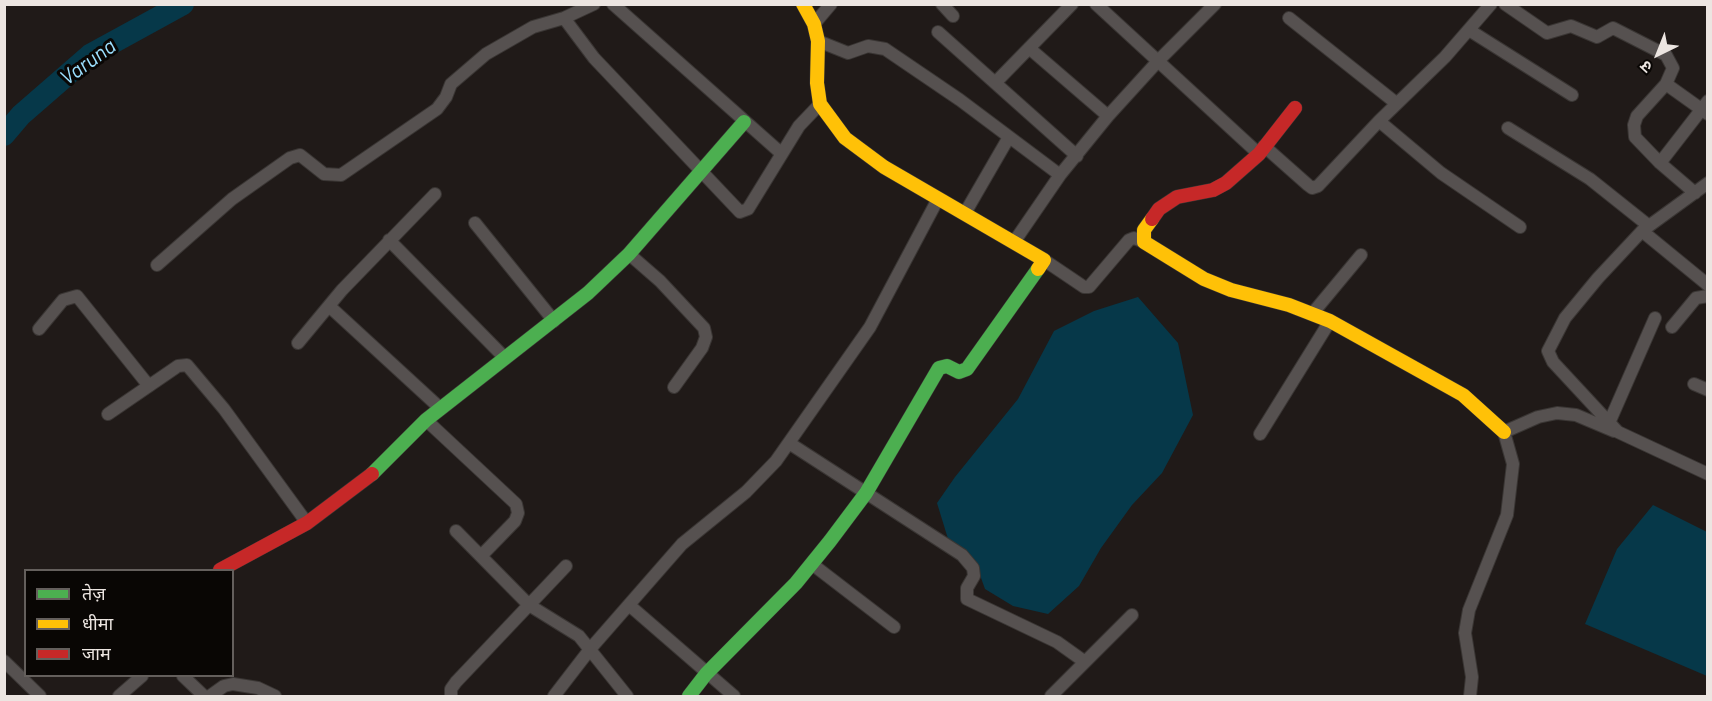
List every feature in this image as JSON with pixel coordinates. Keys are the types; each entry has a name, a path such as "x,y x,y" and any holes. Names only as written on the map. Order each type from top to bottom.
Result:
{"street":[{"path":"157,265 231,199 290,158 300,155 324,174 340,175 437,109 446,97 451,84 486,54 533,27 564,18 594,4"},
{"path":"613,4 782,154"},
{"path":"802,4 814,24 818,42 817,83 820,104 831,122 860,152 1044,260 1084,287 1089,287 1129,240 1134,238 1204,279 1231,290 1330,321 1404,360 1463,395 1504,432 1513,464 1507,515 1469,610 1465,633 1472,677 1470,696"},
{"path":"814,24 831,4"},
{"path":"942,4 952,16"},
{"path":"995,83 1072,4"},
{"path":"1096,4 1261,150 1312,188 1318,186 1469,30 1491,4"},
{"path":"1014,242 1060,175 1108,117 1159,60 1215,4"},
{"path":"1505,4 1547,33 1571,26 1597,37 1608,30 1620,30 1666,55 1672,61 1673,68 1666,84 1637,116 1634,125 1635,136 1660,163 1695,193"},
{"path":"564,18 594,58 700,172 734,207 743,212 748,210 799,126 820,104"},
{"path":"1289,18 1396,103"},
{"path":"1469,30 1572,95"},
{"path":"938,32 1077,156"},
{"path":"818,42 848,53 868,46 885,49 919,70 1060,175"},
{"path":"1029,48 1108,117"},
{"path":"1660,163 1705,108 1666,84"},
{"path":"1144,242 1144,230 1168,202 1191,193 1213,190 1226,183 1261,150 1295,108"},
{"path":"1379,121 1441,173 1520,227"},
{"path":"222,569 307,523 375,471 440,408 554,321 629,254 744,122"},
{"path":"1508,128 1590,179 1707,285"},
{"path":"965,213 1010,137"},
{"path":"1613,428 1553,362 1548,351 1565,318 1598,278 1646,229 1707,183"},
{"path":"298,343 389,240 435,194"},
{"path":"554,696 591,648 682,544 746,492 789,443 870,327 938,199"},
{"path":"475,223 554,321"},
{"path":"389,240 505,358"},
{"path":"629,254 667,288 704,328 706,337 702,348 674,387"},
{"path":"1312,314 1361,255"},
{"path":"688,696 706,674 812,564 866,493 939,368 947,366 959,372 967,369 1044,260"},
{"path":"39,329 63,300 77,296 148,386"},
{"path":"1672,327 1696,298 1707,296"},
{"path":"329,306 440,408"},
{"path":"1613,428 1656,318"},
{"path":"1260,434 1330,321"},
{"path":"108,414 178,366 183,364 192,368 307,523"},
{"path":"1695,384 1707,390"},
{"path":"1504,432 1538,417 1557,413 1576,415 1613,428 1707,474"},
{"path":"426,420 516,504 518,513 515,521 481,556"},
{"path":"789,443 962,555 973,568 974,576 967,588 967,599 1056,642 1085,662"},
{"path":"456,531 529,605 579,636 591,648 627,696"},
{"path":"812,564 894,627"},
{"path":"449,694 566,566"},
{"path":"629,605 734,696"},
{"path":"1051,696 1132,615"},
{"path":"4,661 40,696"},
{"path":"119,696 140,677"},
{"path":"185,677 204,696"},
{"path":"210,696 224,686 233,684 258,688 275,696"}],"water":[{"path":"1138,297 1178,343 1193,415 1162,473 1132,505 1101,548 1079,586 1048,614 1013,606 985,589 976,564 949,542 937,503 1018,399 1054,331 1094,311"},
{"path":"1653,505 1707,532 1707,676 1585,624 1617,549"}],"waterway":[{"name":"Varuna","path":"4,135 21,115 90,55 183,4"}],"traffic: fast":[{"path":"372,474 426,420 588,293 629,254 744,122"},
{"path":"689,696 706,674 796,583 830,541 866,493 939,368 947,366 959,372 967,369 1038,269"}],"traffic: slow":[{"path":"803,4 814,24 818,41 817,83 820,104 845,138 884,167 1044,260 1038,269"},
{"path":"1152,219 1144,230 1144,242 1204,279 1231,290 1289,305 1330,321 1463,395 1504,432"}],"traffic: jam":[{"path":"1152,219 1159,209 1177,197 1213,190 1226,183 1259,154 1295,108"},
{"path":"222,569 307,523 372,474"}]}
